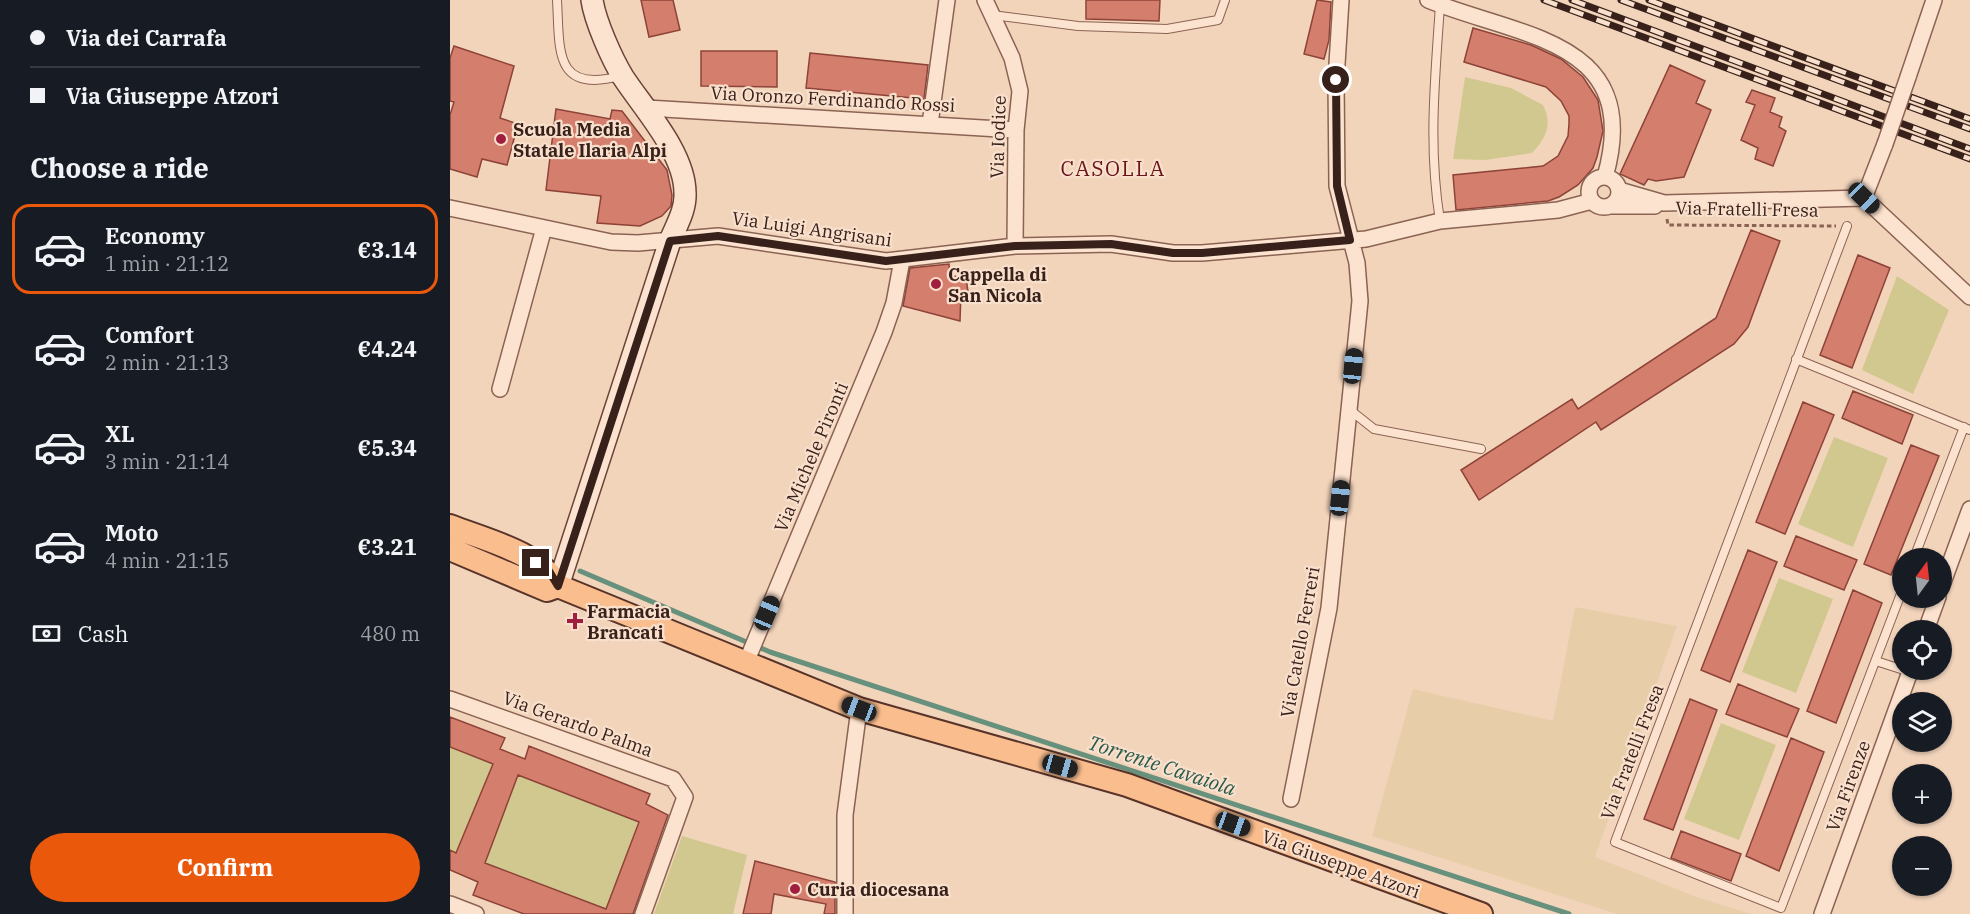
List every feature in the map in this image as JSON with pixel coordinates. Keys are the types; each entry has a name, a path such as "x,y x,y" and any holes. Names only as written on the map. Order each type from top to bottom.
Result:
{"main road":[{"path":"558,586 670,241 684,209 684,181 680,166 647,108 622,75 589,2"},
{"name":"Via Giuseppe Atzori","path":"450,526 522,555 549,571 558,586 747,659 859,709 1126,785 1481,914"},
{"name":"Via Giuseppe Atzori","path":"450,549 547,590 558,586"}],"street":[{"path":"930,124 947,0"},
{"name":"Via Iodice","path":"985,0 1012,58 1020,91 1015,246"},
{"name":"Via Catello Ferreri","path":"1291,799 1329,608 1360,301 1357,263 1337,186 1336,80 1341,0"},
{"path":"1864,198 1934,0"},
{"path":"1434,3 1559,45 1581,59 1597,76 1610,99 1614,124 1614,145 1605,177"},
{"name":"Via Oronzo Ferdinando Rossi","path":"647,108 1017,130"},
{"path":"1610,206 1617,200 1619,190 1614,181 1605,177 1592,182 1589,191 1592,201 1600,207 1643,208 1664,203 1864,198 1970,297"},
{"path":"1619,190 1664,203"},
{"name":"Via Luigi Angrisani","path":"450,208 611,242 670,241 718,236 886,261 1015,246 1111,244 1173,253 1202,253 1350,240 1401,233 1440,221 1558,210 1592,201"},
{"path":"500,389 544,228"},
{"name":"Via Michele Pironti","path":"747,659 884,332 894,303 902,260"},
{"path":"1952,558 1970,509"},
{"name":"Via Firenze","path":"1822,914 1904,680"},
{"name":"Via Gerardo Palma","path":"450,699 673,779 685,797 642,914"},
{"path":"844,914 845,815 859,709"},
{"path":"450,904 476,914"}],"lane":[{"path":"556,0 560,50 567,70 583,80 603,80 622,75"},
{"path":"992,15 1078,26 1167,29 1218,20 1225,0"},
{"path":"1434,3 1431,136 1440,221"},
{"name":"Via Fratelli Fresa","path":"1847,226 1615,842 1781,908 1896,608"},
{"path":"1796,359 1967,428 1918,548"},
{"path":"1349,409 1374,429 1481,449"},
{"path":"1876,661 1892,666"}],"path":[{"name":"Via Fratelli Fresa","path":"1664,203 1668,225 1847,226"}],"shaded area":[{"path":"1465,77 1511,88 1543,105 1548,125 1541,142 1532,153 1485,160 1453,159"},
{"path":"1897,276 1949,310 1913,394 1862,370"},
{"path":"1834,437 1888,458 1853,547 1798,524"},
{"path":"1779,578 1833,599 1796,693 1742,672"},
{"path":"1575,607 1677,626 1595,857 1697,897 1751,914 1617,914 1372,836 1413,689 1553,721"},
{"path":"1721,723 1776,745 1739,840 1684,819"},
{"path":"450,747 493,764 456,853 450,850"},
{"path":"518,775 638,822 606,909 485,863"},
{"path":"682,836 747,855 733,914 654,914"}],"building":[{"path":"641,0 673,0 680,30 649,37"},
{"path":"1086,0 1160,0 1159,21 1086,19"},
{"path":"1317,0 1331,2 1329,40 1324,59 1304,54"},
{"path":"1473,28 1531,45 1561,59 1583,77 1598,100 1603,131 1593,168 1578,185 1559,197 1548,201 1456,210 1453,175 1543,166 1558,156 1568,136 1569,116 1561,101 1546,87 1464,62"},
{"path":"454,46 514,66 500,118 518,124 507,165 482,159 477,177 450,169 450,115 454,102 450,101 450,58"},
{"path":"701,51 777,51 777,87 701,86"},
{"path":"810,53 928,65 924,99 806,88"},
{"path":"1670,65 1705,81 1696,103 1711,110 1684,177 1656,181 1648,179 1644,185 1620,174"},
{"path":"1752,90 1775,98 1770,112 1782,117 1779,127 1786,131 1773,166 1755,159 1758,148 1741,140 1755,105 1746,102"},
{"path":"556,109 610,119 612,110 622,111 667,170 672,195 671,206 662,216 640,226 597,223 601,196 546,190"},
{"path":"1751,230 1780,241 1748,327 1734,344 1601,430 1596,422 1479,500 1461,470 1572,399 1578,409 1716,318"},
{"path":"1858,255 1890,268 1852,368 1820,355"},
{"name":"Cappella di San Nicola","path":"949,264 950,276 966,277 968,292 961,292 960,321 903,306 910,268"},
{"path":"1853,391 1913,415 1902,444 1842,418"},
{"path":"1803,402 1834,415 1785,534 1756,522"},
{"path":"1911,445 1939,456 1902,548 1892,548 1891,575 1864,564"},
{"path":"1796,536 1857,560 1844,590 1784,566"},
{"path":"1748,550 1777,562 1730,682 1701,670"},
{"path":"1853,590 1882,603 1836,723 1807,711"},
{"path":"1738,684 1799,709 1787,737 1726,714"},
{"path":"1690,699 1717,710 1673,830 1644,819"},
{"path":"450,717 505,738 500,749 525,759 529,746 650,794 646,804 668,815 633,914 524,914 473,895 478,882 450,870 450,850 456,853 493,764 450,747","holes":["518,775 639,822 606,909 485,863"]},
{"path":"1791,738 1824,752 1779,871 1746,856"},
{"path":"1681,831 1741,854 1731,881 1671,858"},
{"name":"Curia diocesana","path":"755,861 835,882 835,914 824,914 826,904 774,894 771,914 743,914"}],"waterway":[{"name":"Torrente Cavaiola","path":"580,571 770,652 1569,914"}],"railway":[{"path":"1544,0 1970,159"},
{"path":"1572,0 1970,149"},
{"path":"1621,0 1970,129"},
{"path":"1649,0 1970,119"}],"place":[{"name":"Scuola Media Statale Ilaria Alpi","path":"501,139"},
{"name":"Cappella di San Nicola","path":"936,284"},
{"name":"Farmacia Brancati","path":"575,621"},
{"name":"Curia diocesana","path":"795,889"}],"district":[{"name":"CASOLLA","path":"1113,168"}],"route":[{"path":"536,563 549,571 558,586 670,241 718,236 886,261 1015,246 1111,244 1173,253 1202,253 1350,240 1337,186 1336,80"}]}
